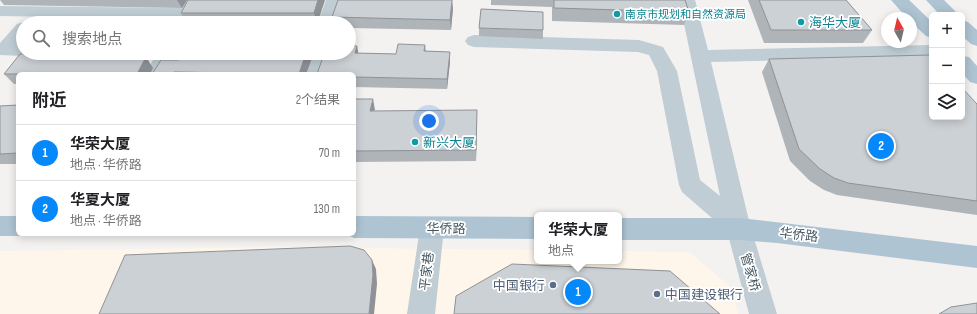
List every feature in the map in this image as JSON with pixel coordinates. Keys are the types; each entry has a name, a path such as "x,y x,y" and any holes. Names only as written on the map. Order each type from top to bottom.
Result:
{"main road":[{"path":"899,0 929,29"},
{"path":"934,0 947,12"},
{"path":"965,65 977,77"},
{"path":"0,226 16,226"},
{"name":"华侨路","path":"622,229 739,227 977,258"},
{"name":"华侨路","path":"356,228 534,228"}],"street":[{"path":"329,16 334,0"},
{"name":"管家桥","path":"687,0 739,227 763,314"},
{"path":"0,11 27,16"},
{"path":"63,16 186,12"},
{"path":"965,29 977,40"},
{"path":"16,36 4,50 16,50"},
{"path":"474,41 639,46 656,51 667,71 690,185 739,227"},
{"path":"700,56 929,51"},
{"path":"156,72 162,60"},
{"path":"314,72 317,60"},
{"name":"平家巷","path":"421,314 432,228"}],"shaded area":[{"path":"273,247 534,250 534,264 622,264 622,251 689,252 732,288 738,314 0,314 0,251"}],"building":[{"path":"188,0 318,0 314,13 181,13"},
{"path":"338,0 452,0 450,20 332,16"},
{"path":"554,0 685,0 689,12 554,8"},
{"path":"759,0 846,0 872,30 771,30"},
{"path":"481,9 543,12 543,30 479,28"},
{"path":"398,44 425,45 424,51 450,52 447,79 356,77 356,72 318,72 322,60 356,60 356,53 396,54"},
{"path":"929,55 929,120 965,120 965,91 977,104 977,201 848,183 834,178 820,169 799,149 769,59"},
{"path":"16,59 144,60 138,72 16,72 16,74 4,74"},
{"path":"161,60 304,60 300,72 153,72"},
{"name":"新兴大厦","path":"356,99 373,99 370,111 477,110 476,150 356,151"},
{"path":"16,105 16,153 0,154 0,106"},
{"path":"350,246 364,250 372,260 373,275 369,314 99,314 125,255"},
{"path":"512,264 670,271 720,314 454,314 456,296"},
{"path":"977,303 977,314 939,314 951,307"}],"place":[{"name":"南京市规划和自然资源局","path":"617,14"},
{"name":"海华大厦","path":"801,22"},
{"name":"新兴大厦","path":"415,142"},
{"name":"华夏大厦","path":"881,146"},
{"name":"中国银行","path":"553,285"},
{"name":"华荣大厦","path":"578,292"},
{"name":"中国建设银行","path":"657,294"}]}
